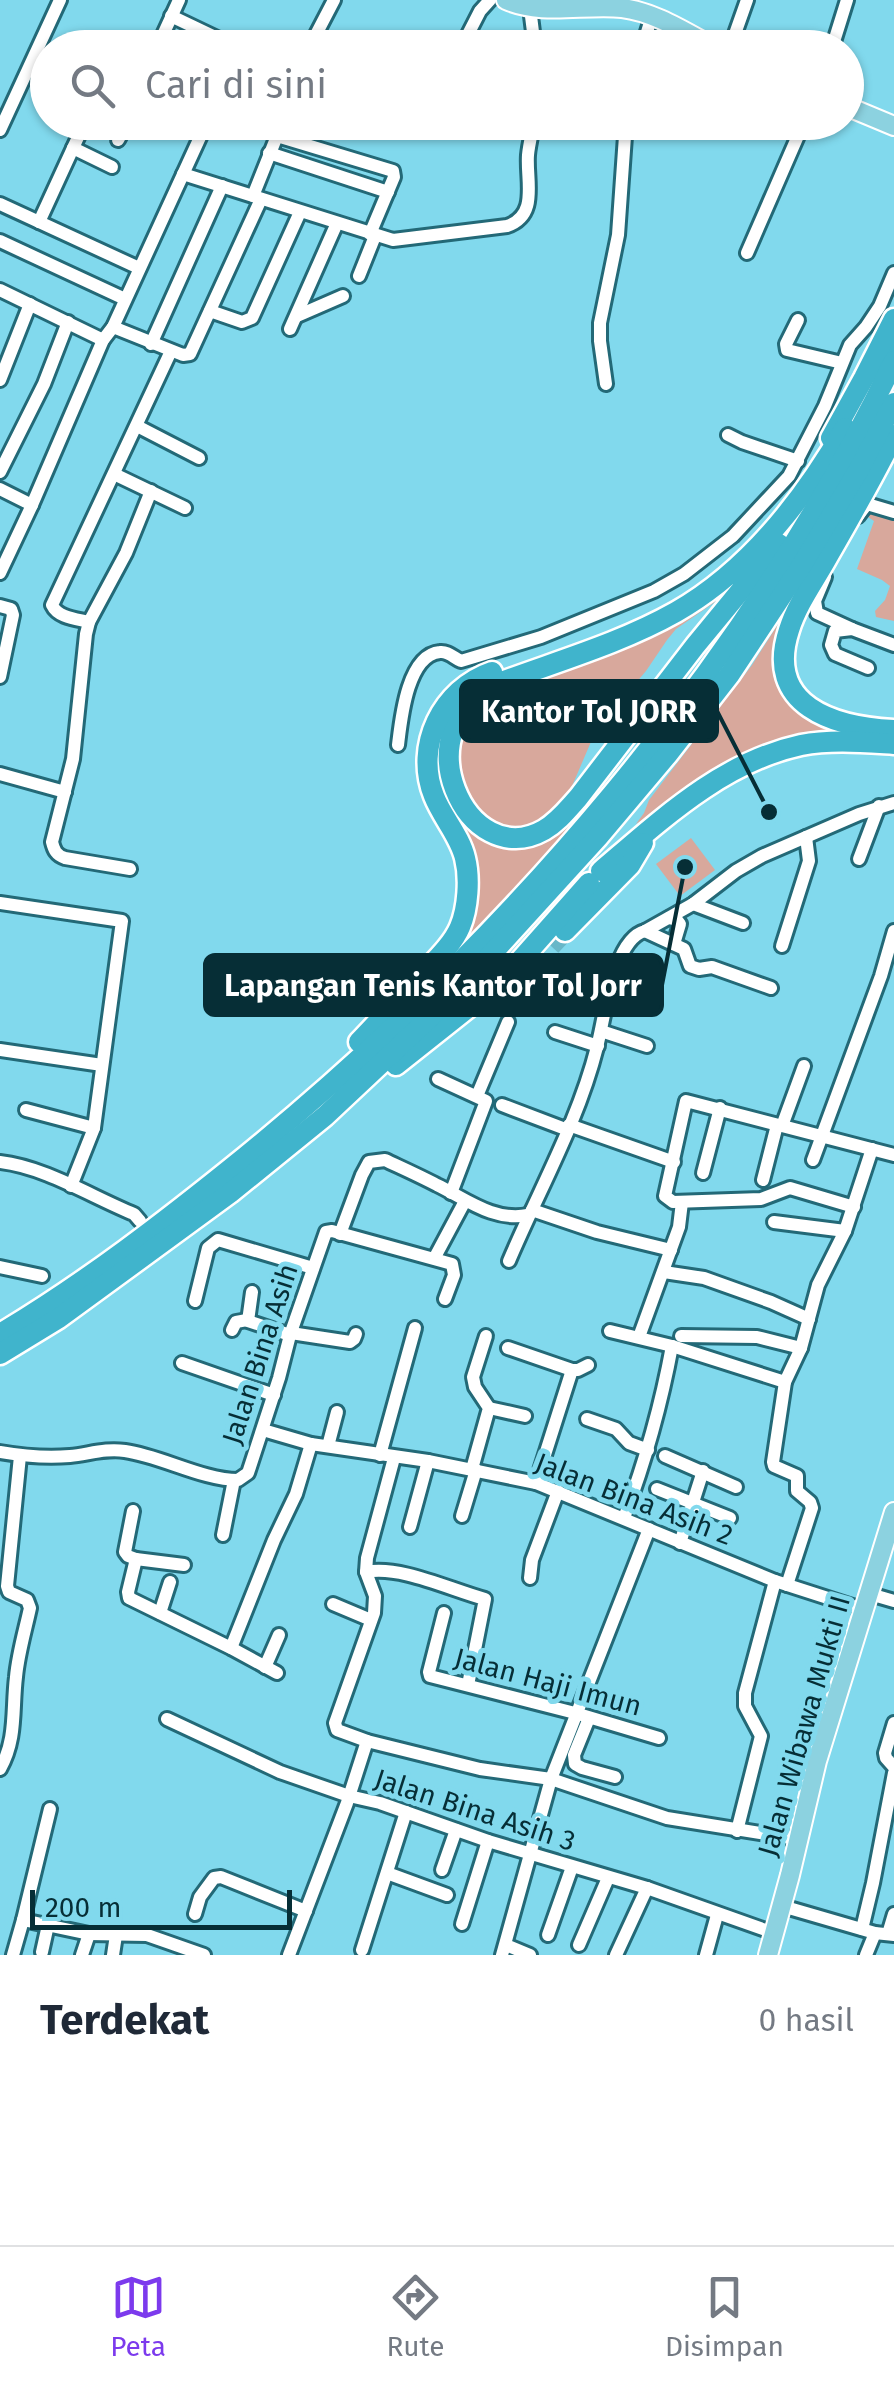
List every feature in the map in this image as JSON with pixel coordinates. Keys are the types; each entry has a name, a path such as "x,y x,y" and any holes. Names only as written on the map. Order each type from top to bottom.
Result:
{"highway":[{"path":"295,1115 460,928 467,892 465,858 434,796 428,766 433,728 441,711 457,693 481,676 618,629 695,587 734,556 757,535 819,457 894,319"},
{"path":"835,474 560,818 543,830 520,837 500,835 476,822 457,794 448,764 450,734 466,705 498,683 645,628 718,583 762,542 811,482 855,411 894,334"},
{"path":"0,1334 151,1233 363,1056 472,949 618,787 716,661 835,474 894,361"},
{"path":"326,1116 474,972 598,838 667,755 730,674 800,568 894,403"},
{"path":"894,435 792,620 783,658 791,686 810,709 843,724 894,730"},
{"path":"0,1354 59,1318 230,1193 409,1055 502,980 595,877 717,779 744,764 802,745 849,741 894,744"},
{"path":"502,980 533,964 630,865 647,832"}],"main road":[{"path":"506,0 530,8 601,6 639,11 680,30"},
{"path":"864,114 894,126"},
{"name":"Jalan Wibawa Mukti II","path":"768,1955 817,1761 894,1512"}],"street":[{"path":"46,30 60,0"},
{"path":"164,30 178,0"},
{"path":"318,30 334,0"},
{"path":"470,30 490,0"},
{"path":"736,30 747,0"},
{"path":"838,30 847,0"},
{"path":"530,8 533,30"},
{"path":"171,16 200,30"},
{"path":"648,30 652,16"},
{"path":"0,130 30,65"},
{"path":"39,222 76,140"},
{"path":"0,572 6,543 32,505 103,340 199,140"},
{"path":"112,327 151,344 190,354 257,198 272,140"},
{"path":"307,140 393,171 394,178 360,276"},
{"path":"182,174 372,235 413,239 515,223 529,204 531,140"},
{"path":"606,384 600,323 621,211 624,140"},
{"path":"747,252 796,140"},
{"path":"73,148 112,167"},
{"path":"269,153 388,192"},
{"path":"151,344 222,186"},
{"path":"0,204 139,268"},
{"path":"210,311 242,322 252,318 300,212"},
{"path":"337,223 293,322 343,296"},
{"path":"0,241 124,300"},
{"path":"398,745 409,689 417,666 427,657 446,652 462,662 596,617 684,574 734,536 773,496 798,461 850,345 880,306 894,273"},
{"path":"0,290 103,340"},
{"path":"0,380 30,304"},
{"path":"798,320 786,350 842,363"},
{"path":"0,472 44,384 68,322"},
{"path":"90,622 60,615 52,606 172,351"},
{"path":"136,426 199,458"},
{"path":"728,435 798,461"},
{"path":"114,474 185,508"},
{"path":"0,489 32,505"},
{"path":"130,869 59,856 52,842 73,759 90,622 126,554 151,492"},
{"path":"894,512 865,506 832,560 814,608 817,614 894,645"},
{"path":"0,606 10,609 13,615 0,677"},
{"path":"852,629 834,632 831,648 838,657 868,668"},
{"path":"0,774 65,792"},
{"path":"509,1261 569,1127 598,1046 614,976 636,934 693,904 736,871 773,851 887,805"},
{"path":"859,858 887,805"},
{"path":"782,946 809,862 806,837"},
{"path":"0,903 122,921 94,1128 70,1186"},
{"path":"693,904 742,923"},
{"path":"669,918 680,924 674,944"},
{"path":"645,931 684,950 690,966 712,967 771,988"},
{"path":"813,1160 887,978 894,931"},
{"path":"610,994 651,1004"},
{"path":"477,1096 508,1022"},
{"path":"601,1031 647,1046"},
{"path":"555,1032 598,1046"},
{"path":"0,1050 102,1065"},
{"path":"763,1180 779,1125 804,1066"},
{"path":"438,1080 485,1099 486,1104 452,1193"},
{"path":"854,1207 790,1188 761,1199 672,1202 666,1196 686,1100 894,1155"},
{"path":"502,1104 674,1162"},
{"path":"703,1173 720,1108"},
{"path":"26,1110 94,1128"},
{"path":"737,1831 761,1736 745,1706 744,1693 781,1583 812,1508 797,1492 797,1476 773,1462 785,1382 801,1348 818,1286 854,1207 872,1149"},
{"path":"445,1298 454,1266 342,1229 368,1162 384,1160 464,1201 502,1215 530,1213 671,1250"},
{"path":"0,1162 27,1167 134,1214 140,1221"},
{"path":"429,1255 464,1201"},
{"path":"640,1337 671,1250 682,1202"},
{"path":"774,1222 845,1231"},
{"name":"Jalan Bina Asih","path":"0,1452 64,1456 116,1450 234,1480 243,1478 263,1430 290,1334 325,1234 342,1229"},
{"path":"195,1301 208,1248 218,1240 313,1268"},
{"path":"0,1267 42,1276"},
{"path":"664,1272 704,1278 808,1320"},
{"path":"247,1320 252,1292"},
{"path":"247,1320 290,1334 350,1342 356,1334"},
{"path":"232,1330 236,1322 247,1320"},
{"path":"416,1328 367,1558 366,1572 376,1605 335,1723 336,1730 480,1769 550,1779 668,1818 798,1838"},
{"path":"610,1332 677,1341 757,1337 801,1348"},
{"path":"486,1336 473,1377 475,1387 489,1408 525,1416"},
{"path":"677,1341 785,1382"},
{"path":"624,1518 662,1404 677,1341"},
{"path":"508,1348 572,1370 588,1365"},
{"path":"182,1363 274,1395"},
{"path":"536,1483 572,1370"},
{"path":"462,1516 489,1408"},
{"path":"328,1446 337,1412"},
{"path":"586,1419 616,1429 629,1442 648,1450"},
{"name":"Jalan Bina Asih 2","path":"263,1430 311,1444 428,1461 536,1483 781,1583 867,1602 894,1600"},
{"path":"231,1648 296,1494 311,1444"},
{"path":"0,1769 12,1740 16,1678 30,1608 27,1600 9,1592 7,1586 20,1456"},
{"path":"666,1456 736,1488"},
{"path":"410,1527 428,1461"},
{"path":"680,1543 703,1471"},
{"path":"223,1535 234,1480"},
{"path":"658,1489 730,1518"},
{"path":"530,1578 532,1560 558,1491"},
{"path":"133,1511 125,1552 128,1556 184,1565"},
{"path":"530,1955 504,1950 529,1852 550,1779 648,1529"},
{"path":"136,1559 128,1598 196,1625 271,1670 279,1635"},
{"path":"366,1572 404,1574 485,1599 468,1685"},
{"path":"160,1613 170,1582"},
{"path":"332,1604 371,1620"},
{"name":"Jalan Haji Imun","path":"444,1612 430,1676 659,1738"},
{"path":"0,1676 16,1678"},
{"path":"590,1718 574,1755 575,1764 615,1776"},
{"name":"Jalan Bina Asih 3","path":"167,1719 268,1767 349,1796 647,1888 774,1933"},
{"path":"880,1933 873,1883 894,1770 884,1753 893,1730"},
{"path":"289,1955 367,1741"},
{"path":"13,1955 50,1809"},
{"path":"362,1950 406,1812"},
{"path":"442,1870 456,1830"},
{"path":"462,1924 488,1841"},
{"path":"548,1935 572,1867"},
{"path":"386,1873 447,1895"},
{"path":"195,1914 205,1888 214,1878 306,1912"},
{"path":"579,1945 608,1878"},
{"path":"616,1955 647,1888"},
{"path":"782,1906 880,1933"},
{"path":"866,1955 894,1914"},
{"path":"706,1955 718,1915"},
{"path":"23,1920 88,1934 147,1935 182,1951 204,1955"},
{"path":"42,1952 48,1925"},
{"path":"82,1955 88,1934"},
{"path":"113,1955 116,1935"}],"shaded area":[{"path":"871,500 894,516 894,621 876,617 875,611 890,586 857,569 874,521 865,515"},
{"path":"732,578 741,584 676,629 596,730 567,798 556,813 528,831 492,827 462,800 455,726 466,710"},
{"path":"799,591 781,676 860,733 828,735 636,824 649,800 752,665"},
{"path":"438,728 445,728 439,770 447,793 505,840 587,797 593,802 459,953 472,898 435,788"},
{"path":"691,838 715,870 680,896 656,864"}],"tunnel":[{"path":"551,946 565,931"}],"place":[{"name":"Kantor Tol JORR","path":"769,812"},
{"name":"Lapangan Tenis Kantor Tol Jorr","path":"685,867"}]}
